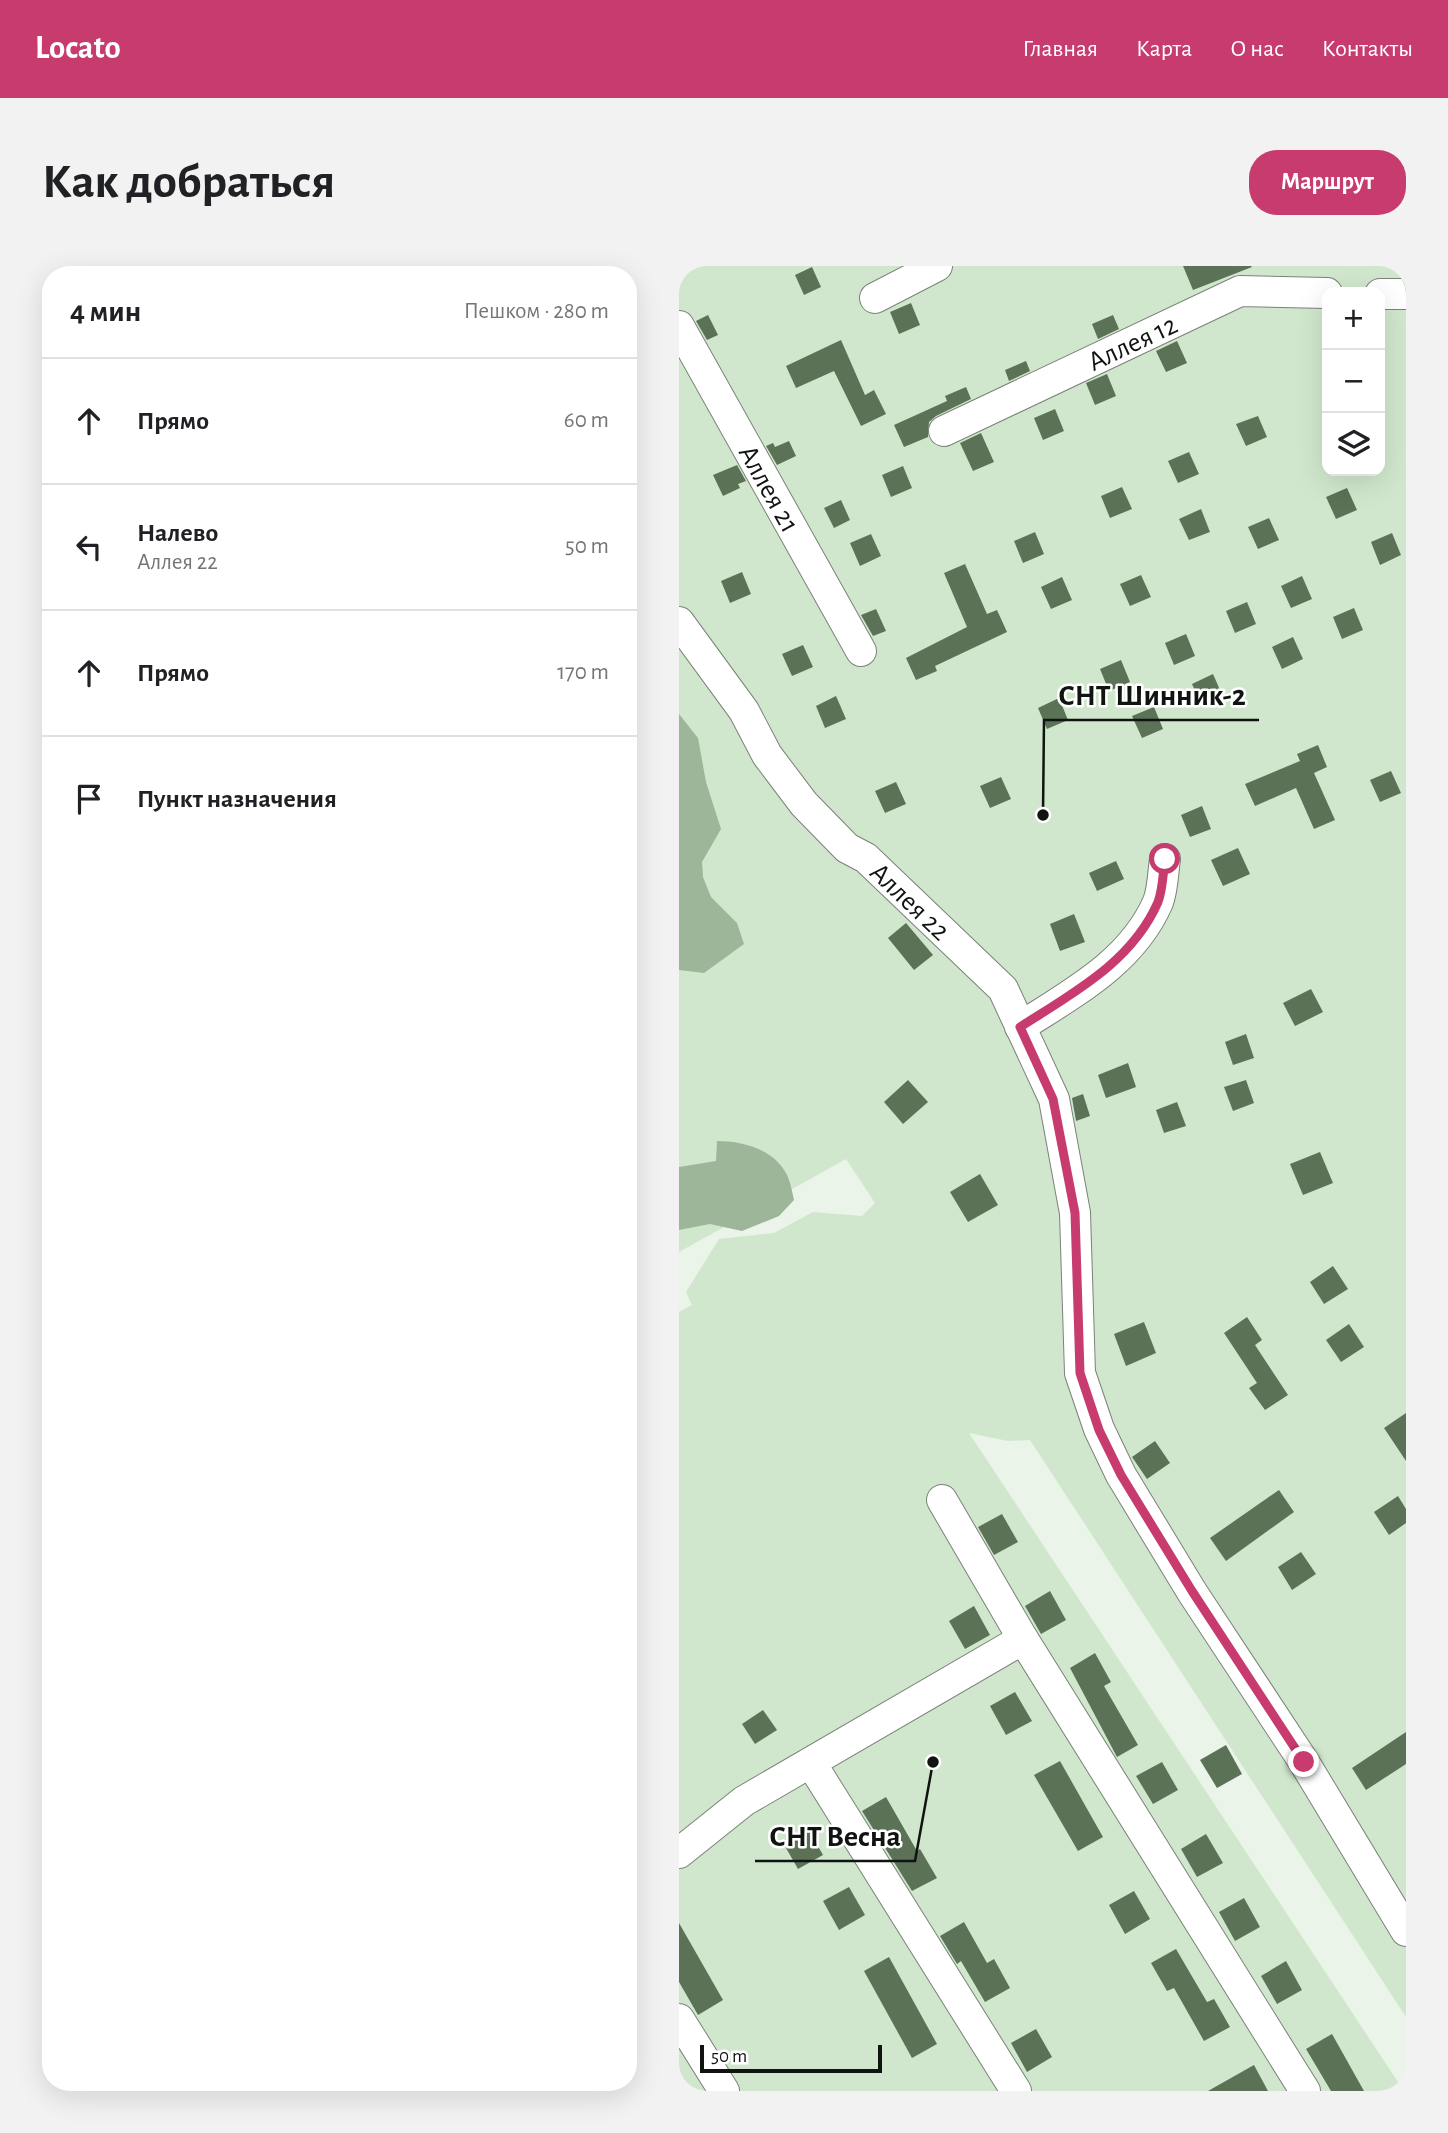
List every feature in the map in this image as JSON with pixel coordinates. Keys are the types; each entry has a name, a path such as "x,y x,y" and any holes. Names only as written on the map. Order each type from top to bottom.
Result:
{"street":[{"path":"875,298 937,266"},
{"name":"Аллея 12","path":"944,431 1240,291 1322,293"},
{"path":"1385,294 1406,294"},
{"name":"Аллея 21","path":"679,326 861,651"},
{"name":"Аллея 22","path":"679,622 744,711 767,755 804,804 847,848 866,858 1003,989 1053,1099 1075,1213 1080,1373 1099,1430 1121,1475 1184,1580 1304,1762 1406,1931"},
{"path":"1020,1027 1091,981 1135,943 1159,900 1165,859"},
{"path":"942,1500 1023,1639 1305,2091"},
{"path":"679,1853 744,1801 1023,1639"},
{"path":"811,1763 1016,2091"},
{"path":"679,2019 724,2091"}],"shaded area":[{"path":"679,266 1406,266 1406,2017 1030,1440 1008,1441 969,1433 1404,2091 679,2091 679,1312 692,1305 686,1292 719,1239 774,1233 813,1212 862,1216 875,1203 846,1159 679,1252"},
{"path":"679,714 698,738 706,782 721,829 702,862 703,877 711,897 737,923 744,944 704,973 679,970"},
{"path":"717,1141 756,1148 780,1165 789,1179 794,1200 779,1216 742,1231 710,1224 679,1230 679,1167 716,1161"}],"building":[{"path":"1183,266 1251,266 1252,267 1193,290"},
{"path":"812,267 821,287 804,295 795,275"},
{"path":"911,303 920,325 899,334 890,312"},
{"path":"708,315 718,335 707,340 696,321"},
{"path":"1113,315 1119,329 1098,339 1092,324"},
{"path":"841,340 865,395 874,390 886,414 861,426 834,371 796,388 786,366"},
{"path":"1177,341 1187,363 1166,372 1156,351"},
{"path":"1026,361 1030,371 1009,381 1005,370"},
{"path":"1107,374 1116,396 1095,405 1086,383"},
{"path":"966,387 971,399 936,416 929,422 928,437 904,447 894,425 947,401 945,396"},
{"path":"1055,409 1064,431 1043,440 1034,418"},
{"path":"1258,416 1267,437 1246,446 1236,424"},
{"path":"981,433 994,462 973,471 960,443"},
{"path":"789,441 796,456 777,465 766,446 773,443 775,447"},
{"path":"1189,452 1199,474 1178,483 1168,461"},
{"path":"737,465 746,481 738,484 740,488 723,496 713,475"},
{"path":"903,466 912,488 891,497 882,475"},
{"path":"1122,487 1132,509 1110,518 1101,496"},
{"path":"1347,488 1357,510 1336,519 1326,497"},
{"path":"841,500 850,520 834,528 824,508"},
{"path":"1201,509 1210,532 1189,540 1179,519"},
{"path":"1269,518 1279,540 1258,549 1248,527"},
{"path":"1035,532 1044,554 1023,563 1014,541"},
{"path":"1392,533 1401,555 1380,565 1371,542"},
{"path":"871,534 881,556 860,566 850,543"},
{"path":"965,564 987,614 997,610 1007,632 935,666 937,671 916,680 906,658 967,627 944,573"},
{"path":"742,572 751,594 730,603 721,581"},
{"path":"1141,575 1151,597 1130,606 1120,584"},
{"path":"1302,576 1312,599 1291,608 1281,586"},
{"path":"1062,577 1072,600 1051,609 1041,587"},
{"path":"1247,602 1256,624 1235,633 1226,611"},
{"path":"1354,608 1363,630 1342,639 1333,617"},
{"path":"876,609 886,631 873,636 861,615"},
{"path":"1186,634 1195,656 1174,665 1165,643"},
{"path":"1293,637 1303,659 1282,669 1272,647"},
{"path":"803,645 813,667 792,676 782,654"},
{"path":"1121,660 1130,682 1109,691 1100,669"},
{"path":"1213,674 1223,697 1202,706 1192,684"},
{"path":"836,696 846,719 825,728 816,706"},
{"path":"1059,698 1068,720 1047,729 1038,708"},
{"path":"1154,707 1163,729 1142,738 1132,716"},
{"path":"1318,745 1327,767 1314,773 1335,820 1314,829 1296,788 1255,806 1245,784 1300,761 1297,754"},
{"path":"1391,771 1401,793 1380,802 1370,780"},
{"path":"1001,777 1011,799 990,808 980,786"},
{"path":"896,782 906,804 885,813 875,791"},
{"path":"1202,806 1211,829 1190,837 1181,815"},
{"path":"1238,848 1250,874 1223,886 1211,860"},
{"path":"1116,861 1124,879 1097,891 1089,873"},
{"path":"1074,914 1085,942 1060,951 1050,924"},
{"path":"906,923 933,955 914,970 888,938"},
{"path":"1311,989 1323,1012 1295,1026 1283,1003"},
{"path":"1246,1034 1254,1058 1233,1065 1225,1042"},
{"path":"1128,1063 1136,1087 1106,1098 1098,1075"},
{"path":"908,1080 928,1102 903,1124 884,1102"},
{"path":"1246,1080 1254,1103 1233,1111 1224,1087"},
{"path":"1083,1094 1090,1116 1076,1121 1072,1098"},
{"path":"1177,1102 1186,1126 1164,1133 1156,1110"},
{"path":"1320,1152 1333,1183 1303,1195 1290,1164"},
{"path":"980,1174 998,1205 968,1222 950,1192"},
{"path":"1333,1266 1348,1289 1324,1304 1310,1282"},
{"path":"1247,1317 1262,1340 1255,1345 1288,1395 1265,1410 1249,1388 1257,1383 1224,1333"},
{"path":"1144,1322 1156,1353 1126,1366 1114,1334"},
{"path":"1349,1324 1364,1347 1341,1362 1326,1340"},
{"path":"1406,1413 1406,1461 1384,1428"},
{"path":"1155,1441 1170,1463 1147,1479 1132,1457"},
{"path":"1279,1490 1294,1512 1226,1561 1210,1538"},
{"path":"1398,1496 1406,1509 1406,1523 1389,1535 1374,1512"},
{"path":"1002,1514 1018,1542 994,1555 978,1527"},
{"path":"1301,1552 1316,1574 1292,1590 1278,1567"},
{"path":"1050,1591 1066,1620 1041,1634 1025,1606"},
{"path":"974,1606 990,1635 965,1649 949,1621"},
{"path":"1095,1653 1111,1682 1104,1686 1138,1745 1117,1757 1070,1668"},
{"path":"1015,1692 1032,1721 1006,1735 990,1706"},
{"path":"763,1710 777,1730 755,1744 742,1724"},
{"path":"1406,1732 1406,1764 1366,1790 1352,1768"},
{"path":"1226,1745 1242,1774 1217,1788 1200,1760"},
{"path":"1060,1761 1103,1837 1078,1851 1034,1775"},
{"path":"1162,1762 1178,1790 1153,1804 1136,1776"},
{"path":"886,1797 917,1851 920,1849 937,1878 912,1891 862,1811"},
{"path":"807,1827 823,1855 798,1869 782,1841"},
{"path":"1206,1834 1223,1863 1197,1877 1181,1849"},
{"path":"849,1887 865,1915 839,1930 823,1901"},
{"path":"1134,1891 1150,1919 1125,1934 1109,1905"},
{"path":"1244,1898 1260,1927 1235,1941 1219,1912"},
{"path":"964,1922 987,1963 994,1959 1010,1988 985,2002 961,1961 957,1964 940,1936"},
{"path":"679,1923 723,2000 698,2015 679,1982"},
{"path":"1176,1949 1207,2002 1214,1999 1230,2027 1204,2041 1174,1988 1167,1991 1151,1963"},
{"path":"889,1957 937,2044 912,2058 864,1971"},
{"path":"1286,1961 1302,1990 1277,2004 1261,1976"},
{"path":"1036,2029 1052,2057 1027,2072 1011,2043"},
{"path":"1332,2034 1364,2091 1331,2091 1306,2049"},
{"path":"1254,2065 1268,2091 1208,2091"}],"place":[{"name":"СНТ Шинник-2","path":"1043,815"},
{"name":"СНТ Весна","path":"933,1762"}],"route":[{"path":"1165,859 1159,900 1135,943 1091,981 1020,1027 1053,1099 1075,1213 1080,1373 1099,1430 1121,1475 1192,1591 1304,1762"}]}
